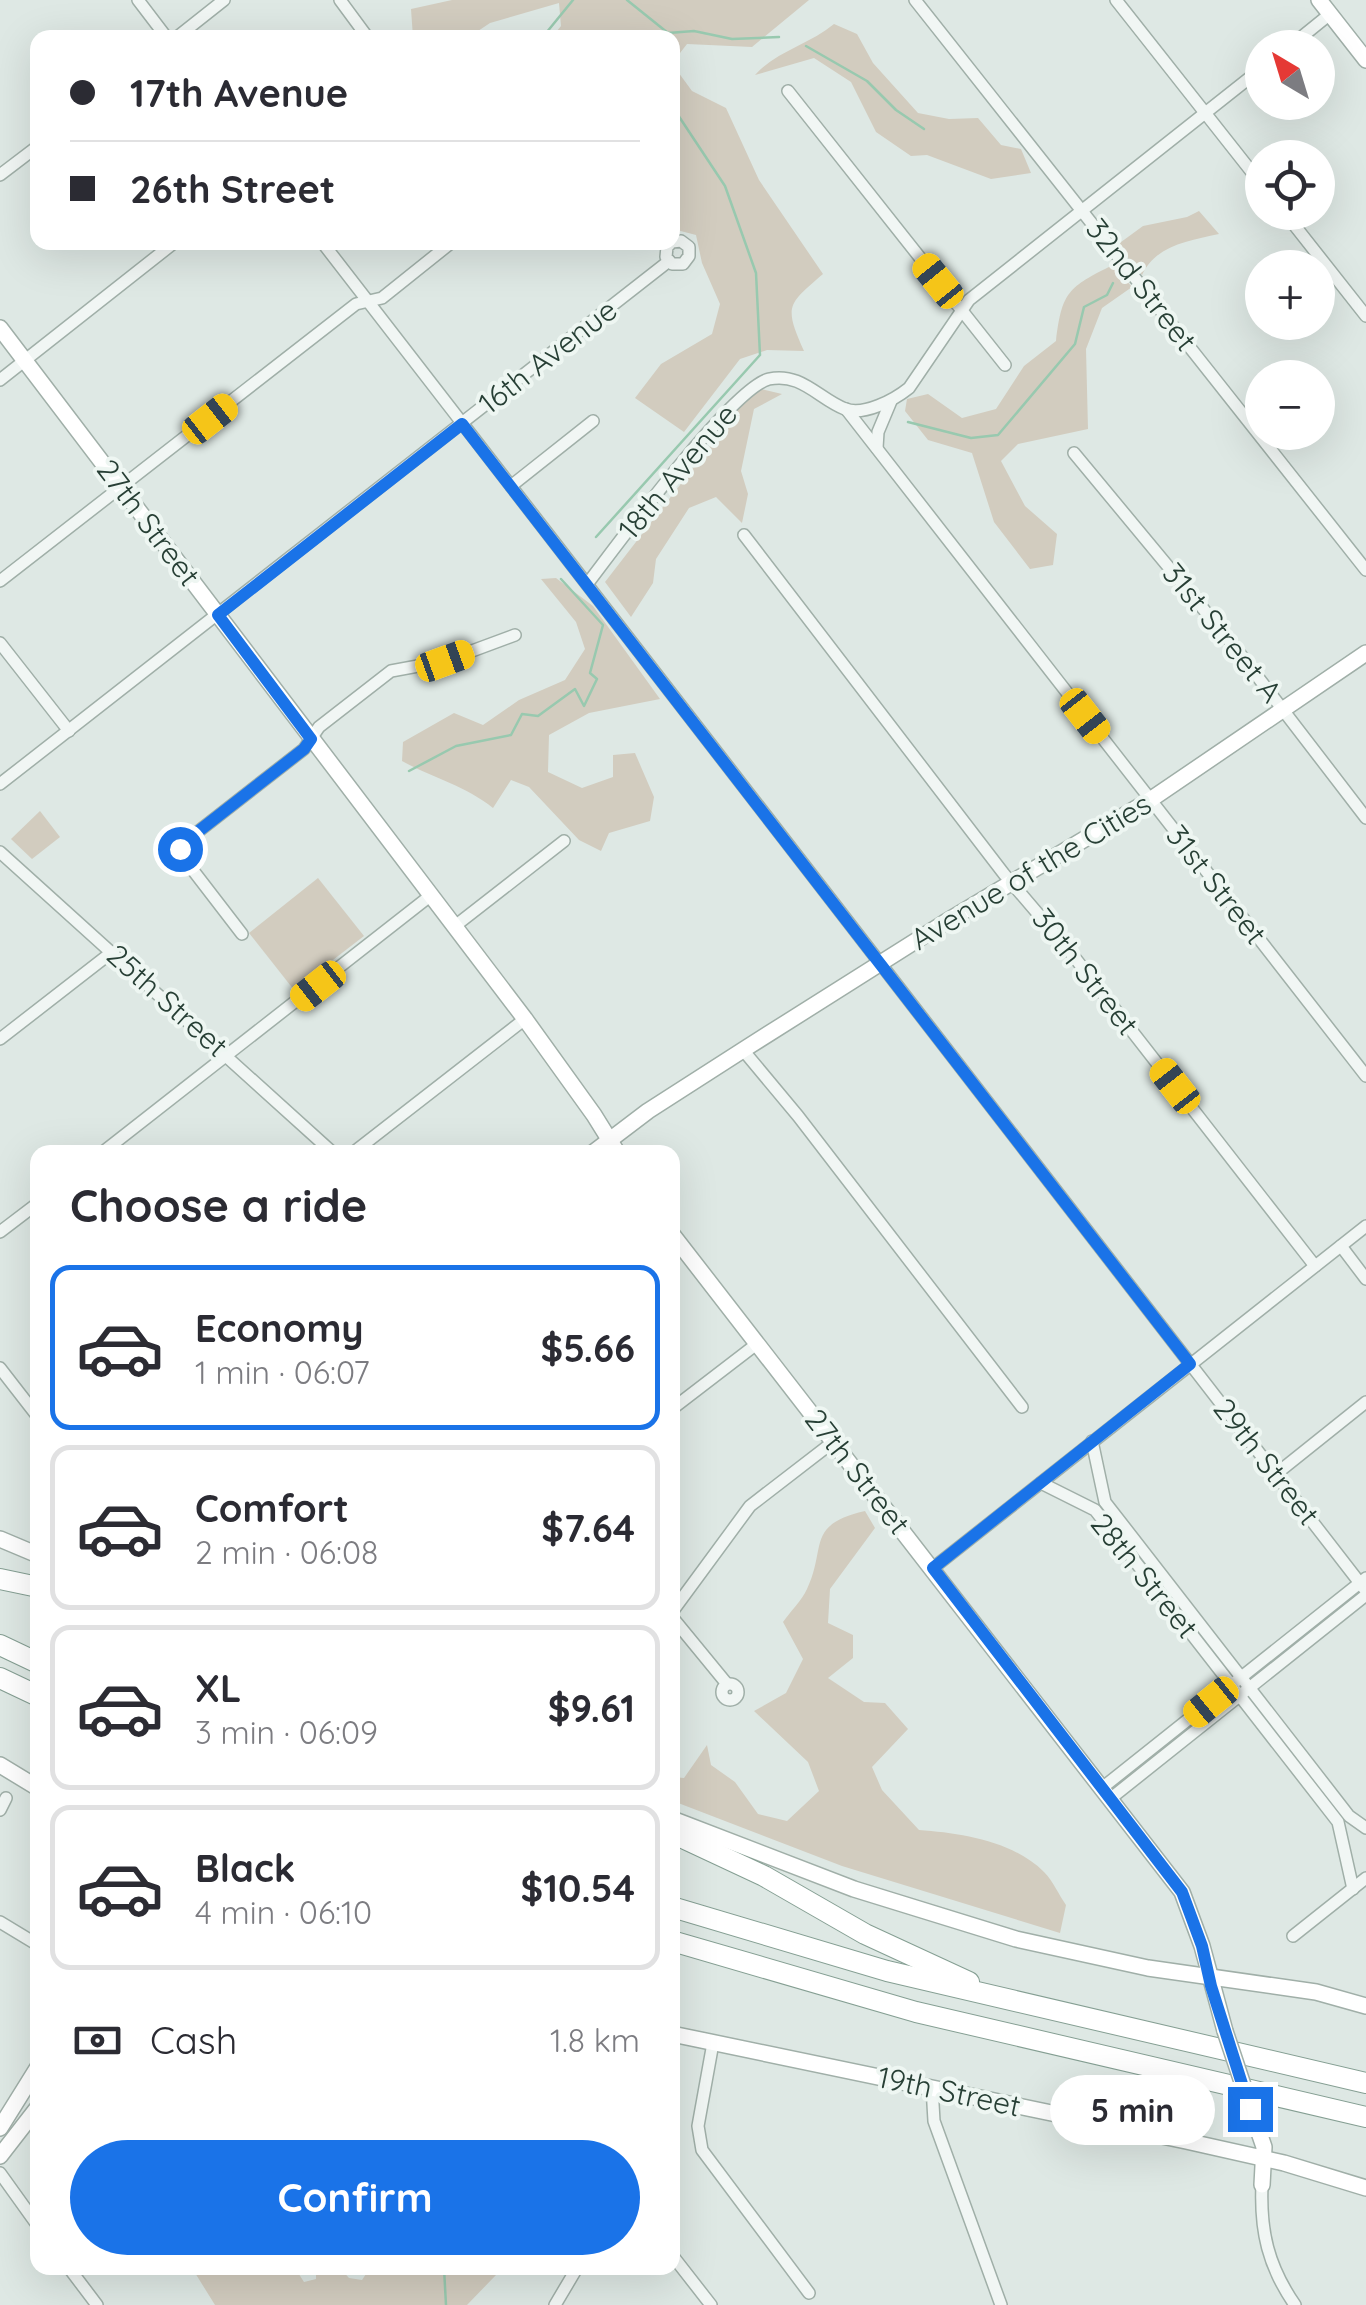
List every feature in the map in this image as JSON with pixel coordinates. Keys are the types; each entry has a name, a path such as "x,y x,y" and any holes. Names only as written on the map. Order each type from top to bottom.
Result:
{"highway":[{"path":"0,1579 30,1585"},
{"path":"0,1645 30,1659"},
{"path":"0,1678 30,1692"},
{"path":"680,1837 764,1876 865,1934 998,1996"},
{"path":"680,1909 887,1971 1366,2083"},
{"path":"680,1944 1041,2043 1366,2117"},
{"path":"680,1957 807,1982"}],"main road":[{"path":"1318,0 1366,60"},
{"name":"27th Street","path":"0,328 525,1019 612,1145"},
{"name":"Avenue of the Cities","path":"614,1145 743,1050 1150,800 1366,653"},
{"name":"27th Street","path":"680,1251 758,1344 1182,1892 1264,2147 1262,2185"},
{"path":"0,1539 30,1552"},
{"path":"0,1765 30,1783"},
{"path":"680,1823 778,1862 1035,1944 1362,2003"},
{"path":"1165,1970 1191,1957 1196,1944 1194,1922"},
{"path":"1223,2026 1224,1994 1234,1987 1257,1982"},
{"name":"19th Street","path":"680,2036 1292,2166 1366,2191"},
{"path":"2,2120 30,2079"},
{"path":"0,2156 30,2117"},
{"path":"1262,2185 1278,2167 1292,2166"}],"street":[{"path":"138,0 161,30"},
{"path":"186,30 224,0"},
{"path":"340,0 362,30"},
{"name":"32nd Street","path":"915,0 1366,570"},
{"path":"1116,0 1245,164"},
{"path":"1310,30 1330,14"},
{"path":"846,409 858,410 891,401 908,388 961,309 1245,81"},
{"path":"788,91 1005,365"},
{"path":"0,175 30,152"},
{"path":"1298,230 1366,316"},
{"path":"667,250 669,261 683,264 690,254 685,243 680,243"},
{"path":"0,380 165,250"},
{"name":"29th Street","path":"328,250 1364,1587"},
{"path":"0,581 356,304 382,298 442,250"},
{"name":"16th Avenue","path":"0,784 669,261"},
{"name":"18th Avenue","path":"588,583 707,434 750,388 771,379 799,382 846,409"},
{"path":"878,448 878,432 891,401"},
{"name":"31st Street","path":"846,409 1366,1076"},
{"path":"511,486 593,421"},
{"name":"31st Street A","path":"1074,453 1284,708 1366,818"},
{"name":"30th Street","path":"744,536 1315,1266"},
{"path":"242,934 182,856 180,849 186,841 304,749 318,727 391,671 445,661 515,635"},
{"path":"0,643 68,731"},
{"path":"455,926 564,841"},
{"name":"25th Street","path":"0,852 324,1145"},
{"path":"112,1145 430,896"},
{"path":"2,1034 112,952"},
{"path":"363,1145 525,1019"},
{"path":"743,1050 1022,1406"},
{"path":"0,1232 30,1209"},
{"path":"933,1568 1366,1226"},
{"path":"1341,1246 1366,1280"},
{"path":"680,1403 758,1344"},
{"path":"0,1368 30,1399"},
{"path":"1276,1474 1366,1402"},
{"name":"28th Street","path":"1092,1441 1105,1502 1338,1822 1353,1889"},
{"path":"680,1603 750,1506 833,1442"},
{"name":"28th Street","path":"1041,1483 1094,1510 1348,1816 1366,1828"},
{"path":"1106,1794 1364,1587"},
{"path":"680,1624 727,1684"},
{"path":"1294,1936 1366,1878"},
{"path":"0,1922 30,1940"},
{"path":"713,2043 698,2126 702,2150 809,2294"},
{"path":"932,2087 934,2121 1001,2305"},
{"path":"2,2120 22,2127"},
{"path":"0,2173 30,2215"},
{"path":"1262,2185 1260,2214 1265,2245 1278,2279 1295,2305"},
{"path":"680,2266 711,2305"},
{"path":"74,2275 97,2305"},
{"path":"555,2305 573,2275"}],"shaded area":[{"path":"452,0 809,0 752,47 687,44 680,53 680,30 558,30 561,26 559,3 490,23 480,30 412,30 411,9"},
{"path":"834,24 857,34 873,63 918,113 949,119 978,118 1001,145 1021,149 1031,173 991,179 927,155 911,156 876,132 851,82 814,58 755,75 772,60"},
{"path":"680,75 692,91 726,108 759,180 823,274 792,307 793,324 804,351 767,350 740,359 684,432 635,398 661,364 712,334 720,304 702,263 696,235 680,231"},
{"path":"1199,211 1219,234 1164,251 1142,275 1117,245 1143,226"},
{"path":"1113,265 1132,287 1102,308 1086,349 1088,429 1018,444 1001,461 1025,506 1057,534 1053,565 1030,569 994,522 972,453 928,440 905,411 907,399 928,394 962,418 996,409 1024,366 1056,341 1061,312 1070,293 1086,279"},
{"path":"761,389 782,394 754,409 741,471 748,494 742,523 716,497 689,508 656,559 653,583 631,617 605,582 748,397"},
{"path":"556,578 593,606 660,699 589,713 549,735 548,772 582,788 613,777 613,755 635,753 654,797 650,821 609,833 601,851 579,840 529,787 511,780 493,808 461,788 402,761 403,742 454,713 483,725 519,700 565,680 585,649 576,622 541,579"},
{"path":"40,811 60,837 32,859 11,839"},
{"path":"318,878 364,936 294,990 249,933"},
{"path":"865,1511 875,1528 830,1589 828,1623 853,1635 853,1658 828,1678 864,1702 885,1703 908,1729 872,1767 882,1790 919,1830 986,1840 1031,1861 1047,1876 1066,1905 1060,1933 842,1866 680,1804 680,1778 684,1778 707,1745 711,1765 735,1782 758,1814 787,1821 819,1791 808,1762 754,1711 786,1693 803,1659 783,1622 807,1589 826,1531 846,1517"},
{"path":"196,2275 300,2275 304,2282 316,2279 316,2275 346,2275 362,2280 365,2275 496,2275 467,2305 215,2305"}],"waterway":[{"path":"549,30 573,0"},
{"path":"627,0 664,30"},
{"path":"680,32 732,39 779,37"},
{"path":"806,46 867,81 896,110 924,129"},
{"path":"596,537 760,355 756,273 725,186 680,118"},
{"path":"908,422 971,438 998,435 1075,344 1084,307 1107,295 1113,283"},
{"path":"409,771 456,746 511,735 522,714 538,716 575,689 584,706 597,679 590,673 603,625 561,579"},
{"path":"444,2275 446,2305"}],"route":[{"path":"180,849 304,749 311,739 218,615 462,424 1190,1364 933,1568 1182,1892 1250,2109"}]}
